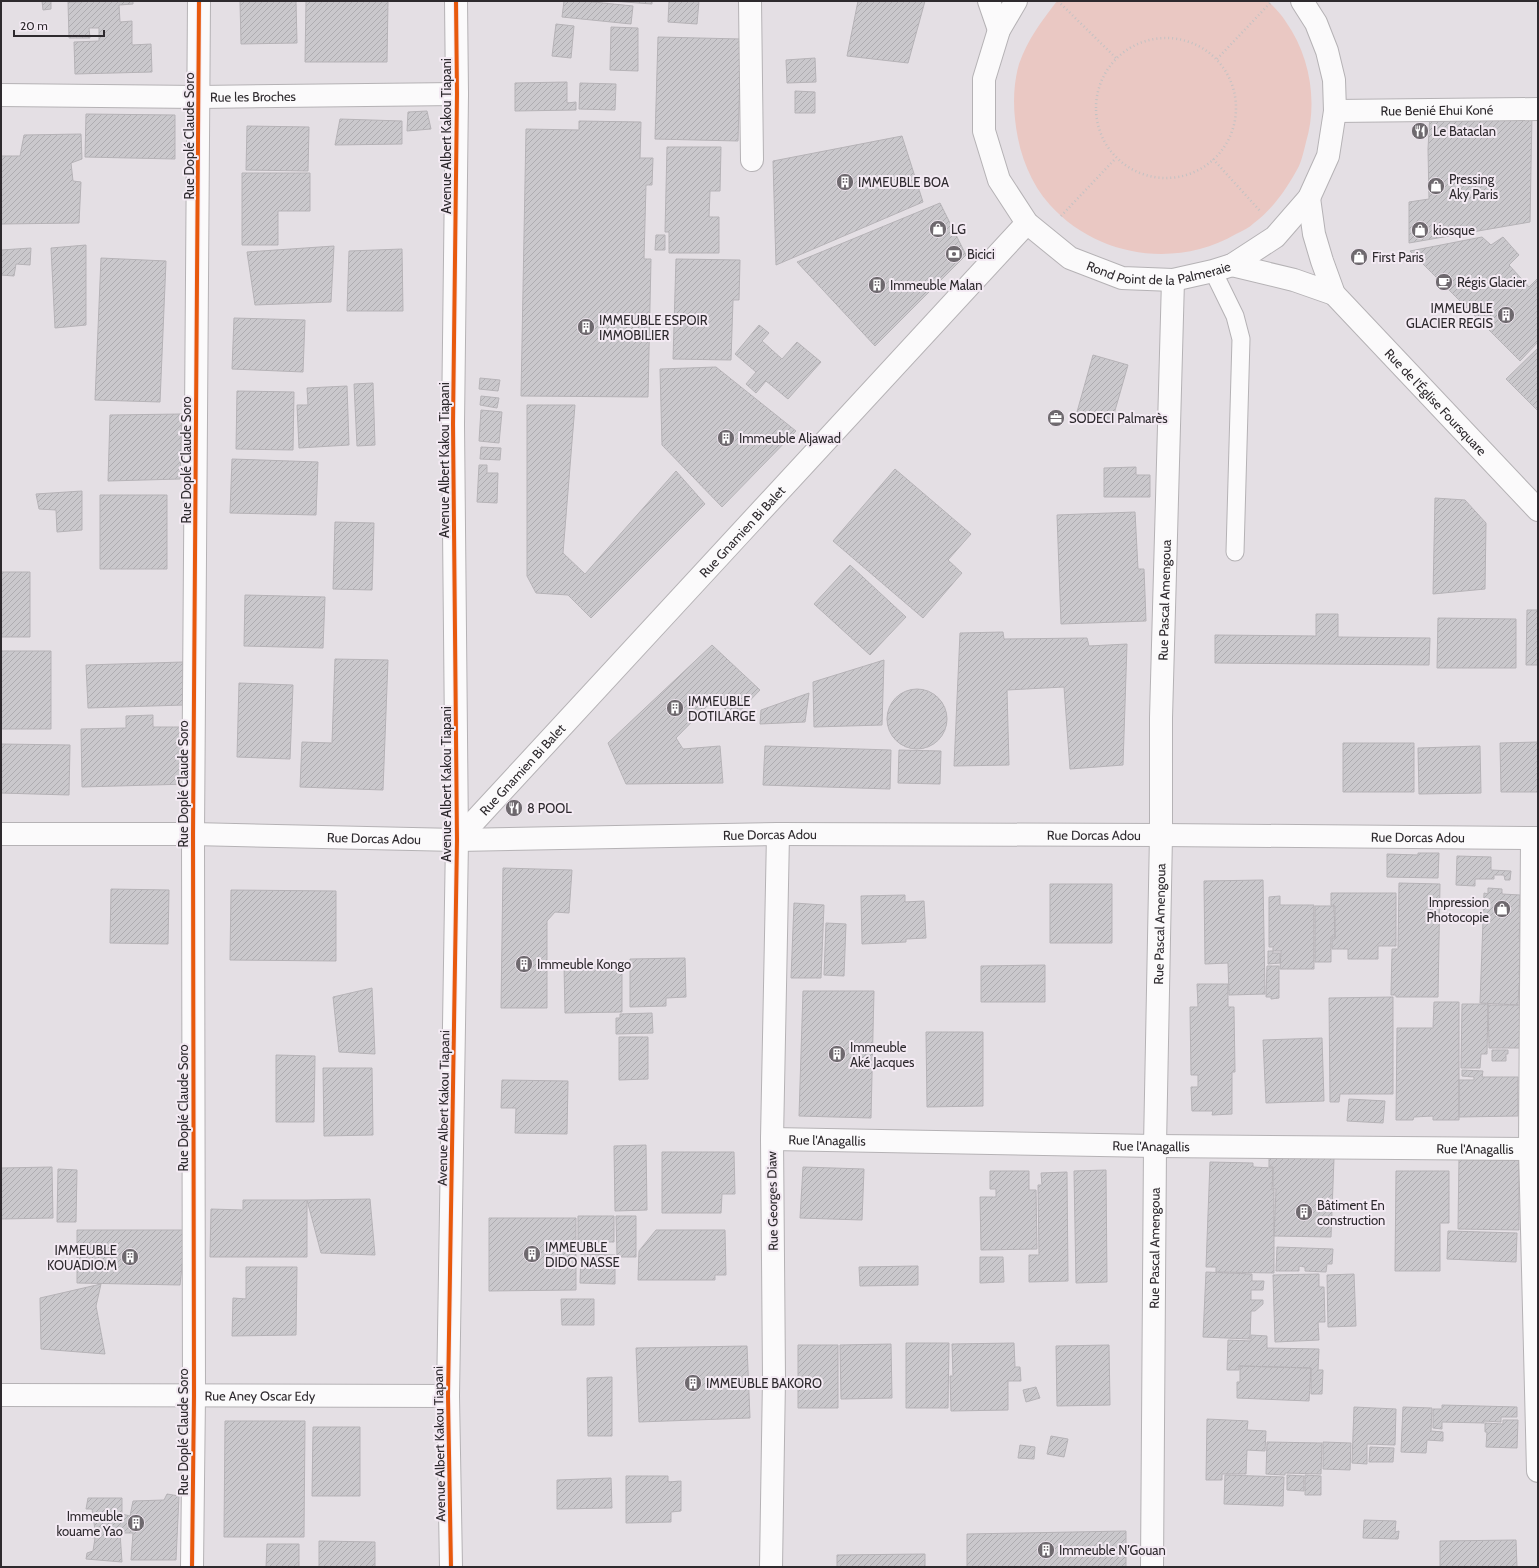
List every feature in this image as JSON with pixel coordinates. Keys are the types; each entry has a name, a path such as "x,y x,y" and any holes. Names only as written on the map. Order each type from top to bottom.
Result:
{"street":[{"name":"Rue Doplé Claude Soro","path":"192,1567 194,1396 193,834 199,1"},
{"name":"Avenue Albert Kakou Tiapani","path":"451,1567 448,1396 457,840 453,424 457,94 456,1"},
{"path":"750,1 752,160"},
{"path":"989,1 999,30"},
{"name":"Rond Point de la Palmeraie","path":"1016,1 999,30 984,79 984,131 999,180 1035,229 1070,258 1122,278 1173,280 1223,268 1275,237 1309,198 1328,156 1335,110 1334,80 1328,51 1316,23 1302,1"},
{"name":"Rue les Broches","path":"1,95 199,97 457,94"},
{"name":"Rue Benié Ehui Koné","path":"1335,110 1538,110"},
{"name":"Rue de l'Église Foursquare","path":"1309,198 1314,234 1334,294 1538,510"},
{"name":"Rue Gnamien Bi Balet","path":"457,840 1035,229"},
{"name":"Rue de l'Église Foursquare","path":"1223,268 1294,280 1334,294"},
{"name":"Rue Pascal Amengoua","path":"1152,1567 1155,1146 1161,834 1161,718 1173,280"},
{"name":"Rue Dorcas Adou","path":"1,834 193,834 457,840 778,834 1161,834 1535,838"},
{"name":"Rue Georges Diaw","path":"771,1567 774,1378 772,1139 778,834"},
{"path":"1535,838 1530,1148 1538,1471"},
{"name":"Rue l'Anagallis","path":"772,1139 1155,1146 1530,1148"},
{"name":"Rue Aney Oscar Edy","path":"1,1395 448,1396"}],"lane":[{"path":"1223,268 1241,339 1235,552"}],"path":[{"path":"1058,1 1116,58"},
{"path":"1217,59 1272,1"},
{"path":"1155,39 1178,39 1198,46 1217,59 1230,79 1236,103 1234,127 1223,149 1206,166 1183,176 1159,178 1136,172 1116,158 1102,141 1096,119 1096,97 1103,76 1116,58 1134,45 1155,39"},
{"path":"1035,229 1116,158"},
{"path":"1213,159 1263,214 1275,237"}],"shaded area":[{"path":"1057,1 1268,1 1284,19 1301,49 1310,80 1311,111 1310,127 1299,166 1285,190 1268,211 1248,228 1213,245 1188,252 1163,254 1138,252 1114,246 1090,236 1069,223 1050,205 1030,176 1022,154 1014,112 1014,98 1019,64 1026,47 1035,31"}],"building":[{"path":"42,1 51,1 51,9 43,10"},
{"path":"133,1 133,4 119,5 120,22 132,21 132,45 151,44 152,72 75,74 74,42 99,41 99,28 89,28 90,38 69,38 68,2"},
{"path":"240,1 296,1 297,43 241,44"},
{"path":"306,1 388,1 387,62 305,62"},
{"path":"564,1 583,1 633,6 631,24 562,17"},
{"path":"611,1 652,1 652,4"},
{"path":"669,1 699,1 697,24 668,22"},
{"path":"858,1 925,1 908,63 847,56"},
{"path":"556,24 574,26 571,58 552,56"},
{"path":"611,27 638,28 638,71 610,70"},
{"path":"658,37 741,39 738,141 655,139"},
{"path":"815,58 816,82 787,83 786,60"},
{"path":"567,82 567,103 576,102 576,110 515,111 515,83"},
{"path":"580,83 616,84 615,110 579,109"},
{"path":"795,91 815,92 815,113 795,113"},
{"path":"427,111 431,129 407,131 408,112"},
{"path":"1430,112 1532,113 1530,222 1409,243 1409,202 1429,199 1428,149"},
{"path":"86,114 175,115 175,159 85,157"},
{"path":"340,119 402,121 402,144 335,145"},
{"name":"IMMEUBLE ESPOIR IMMOBILIER","path":"579,121 641,122 640,158 653,158 652,185 646,185 644,259 651,259 648,397 521,396 526,129 579,130"},
{"path":"247,126 309,127 308,171 246,170"},
{"path":"81,134 82,159 71,163 73,181 81,182 79,223 1,224 1,156 20,156 24,135"},
{"name":"IMMEUBLE BOA","path":"902,136 923,202 776,265 773,161"},
{"path":"667,147 721,147 720,191 710,191 709,217 719,217 719,253 669,253 669,232 665,232"},
{"path":"242,173 310,173 310,211 278,211 278,245 242,245"},
{"name":"Immeuble Malan","path":"940,203 966,255 875,346 797,262"},
{"path":"656,235 665,235 665,250 655,250"},
{"name":"IMMEUBLE GLACIER REGIS","path":"1482,237 1491,245 1503,237 1519,255 1509,265 1529,287 1538,278 1538,342 1520,361 1410,251"},
{"path":"86,245 86,325 55,328 51,248"},
{"path":"334,246 331,302 255,305 247,252"},
{"path":"31,248 30,265 16,264 14,276 1,275 1,250"},
{"path":"402,249 403,311 347,311 349,251"},
{"path":"101,258 166,261 160,402 95,400"},
{"path":"676,259 740,260 739,300 733,300 731,360 673,359"},
{"path":"234,318 305,320 303,372 232,369"},
{"path":"759,325 769,333 762,341 782,359 797,342 821,362 788,399 766,381 756,393 746,384 756,372 735,354"},
{"path":"1538,348 1538,411 1506,379"},
{"path":"1093,355 1128,365 1112,421 1077,412"},
{"name":"Immeuble Aljawad","path":"716,367 796,431 722,507 662,445 660,369"},
{"path":"480,378 500,380 498,391 479,389"},
{"path":"373,383 375,445 357,446 354,384"},
{"path":"347,386 349,445 299,448 297,405 308,405 307,388"},
{"path":"237,391 294,392 293,450 236,449"},
{"path":"481,396 499,398 497,408 480,405"},
{"path":"527,405 575,405 563,553 585,574 676,471 705,504 591,618 568,595 536,593 527,576"},
{"path":"481,410 502,412 499,443 479,441"},
{"path":"182,414 180,479 108,481 110,415"},
{"path":"481,447 501,448 500,460 480,459"},
{"path":"232,459 318,462 316,515 230,513"},
{"path":"479,465 487,465 487,473 498,473 497,503 477,502"},
{"path":"1136,467 1136,475 1150,475 1150,497 1104,497 1104,468"},
{"path":"895,469 971,534 948,560 962,573 923,618 833,541"},
{"path":"82,491 82,530 57,532 56,510 39,509 36,494"},
{"path":"100,495 167,495 167,569 100,569"},
{"path":"1435,498 1465,500 1486,523 1485,589 1433,594"},
{"path":"1135,512 1138,569 1144,569 1146,621 1061,624 1057,515"},
{"path":"335,522 374,523 372,590 333,589"},
{"path":"850,565 906,617 870,655 814,604"},
{"path":"1,572 30,572 30,637 1,637"},
{"path":"245,595 325,597 323,648 244,646"},
{"path":"1527,610 1538,610 1538,665 1526,665"},
{"path":"1316,614 1338,614 1338,637 1430,638 1429,665 1215,663 1215,635 1316,636"},
{"path":"1438,618 1516,619 1516,668 1437,668"},
{"path":"1003,632 1004,639 1087,638 1089,646 1127,644 1123,765 1070,769 1064,687 1007,690 1009,765 954,766 960,633"},
{"name":"IMMEUBLE DOTILARGE","path":"712,645 760,690 734,717 714,699 676,738 683,749 720,746 723,783 626,784 608,743"},
{"path":"1,651 51,651 51,729 1,729"},
{"path":"335,659 388,660 383,790 300,787 302,742 332,743"},
{"path":"884,660 882,725 814,727 813,682"},
{"path":"183,662 184,705 88,708 86,665"},
{"path":"239,683 293,685 290,759 237,757"},
{"path":"917,689 934,694 942,702 947,719 942,736 934,744 917,749 900,744 892,736 887,719 892,702 900,694"},
{"path":"809,693 805,722 760,724 761,710"},
{"path":"153,715 153,727 186,727 188,784 82,787 81,729 126,728 126,716"},
{"path":"1538,742 1538,792 1501,792 1500,743"},
{"path":"1343,743 1414,743 1414,792 1343,792"},
{"path":"1,744 70,745 69,795 1,793"},
{"path":"765,746 891,750 890,789 763,785"},
{"path":"1480,746 1481,793 1419,794 1418,748"},
{"path":"899,750 941,751 940,784 898,783"},
{"path":"1418,853 1439,853 1438,878 1387,877 1387,854 1418,855"},
{"path":"1457,856 1491,857 1491,870 1511,871 1510,880 1505,880 1504,875 1494,875 1494,879 1475,879 1475,886 1456,885"},
{"name":"Immeuble Kongo","path":"503,868 572,870 569,913 555,912 547,921 547,1008 501,1008"},
{"path":"1263,880 1265,994 1229,995 1228,963 1205,964 1204,881"},
{"path":"1399,883 1440,884 1438,997 1396,997 1396,995 1391,995 1392,949 1398,949"},
{"path":"1050,884 1112,884 1112,943 1050,943"},
{"path":"1488,888 1502,889 1502,894 1520,895 1519,912 1523,912 1523,921 1520,922 1519,939 1524,940 1523,957 1520,956 1519,975 1523,975 1522,985 1519,985 1518,1005 1480,1003 1484,893 1488,894"},
{"path":"111,889 169,890 168,944 110,943"},
{"path":"231,890 336,891 336,961 230,960"},
{"path":"1331,893 1396,893 1396,946 1378,946 1378,959 1348,959 1348,949 1332,949 1332,938 1335,938 1335,906 1331,905"},
{"path":"905,895 905,902 924,901 926,938 906,939 906,942 862,944 861,896"},
{"path":"1280,896 1280,905 1314,905 1314,969 1280,969 1281,951 1273,951 1273,947 1269,947 1269,897"},
{"path":"794,903 824,905 821,978 791,978"},
{"path":"1315,906 1334,906 1335,937 1331,937 1331,962 1315,962"},
{"path":"826,923 846,924 844,976 824,975"},
{"path":"1268,951 1280,953 1280,963 1268,964"},
{"path":"685,958 686,997 666,998 666,1006 630,1007 630,959"},
{"path":"564,965 606,965 606,968 622,968 622,1012 565,1013"},
{"path":"1045,965 1045,1002 981,1002 981,966"},
{"path":"1267,966 1279,966 1279,998 1271,999 1271,997 1266,997"},
{"path":"1197,984 1228,984 1228,1007 1234,1007 1235,1072 1232,1072 1232,1114 1212,1115 1213,1111 1192,1111 1191,1087 1198,1087 1198,1075 1191,1075 1190,1007 1198,1007"},
{"path":"372,988 375,1054 339,1052 333,997"},
{"name":"Immeuble Aké Jacques","path":"803,991 874,991 871,1118 799,1116"},
{"path":"1393,997 1393,1094 1340,1094 1339,1102 1330,1102 1329,998"},
{"path":"1434,1002 1459,1002 1459,1120 1433,1120 1433,1116 1414,1117 1413,1120 1396,1120 1397,1028 1433,1028"},
{"path":"1462,1004 1488,1004 1487,1054 1481,1054 1480,1068 1461,1068"},
{"path":"1488,1005 1522,1005 1522,1048 1489,1048"},
{"path":"652,1013 653,1033 616,1034 616,1018 620,1018 620,1014"},
{"path":"926,1032 983,1032 983,1106 927,1107"},
{"path":"619,1037 648,1037 648,1079 619,1080"},
{"path":"1322,1038 1324,1101 1266,1103 1263,1040"},
{"path":"1492,1050 1508,1050 1508,1054 1506,1054 1506,1061 1492,1061"},
{"path":"276,1055 315,1056 314,1122 276,1122"},
{"path":"323,1068 372,1068 373,1135 324,1136"},
{"path":"1462,1070 1483,1071 1482,1077 1518,1077 1518,1116 1459,1117 1459,1080 1474,1080 1474,1077 1462,1076"},
{"path":"502,1080 568,1081 567,1134 515,1133 516,1108 501,1108"},
{"path":"1349,1099 1385,1101 1383,1123 1347,1121"},
{"path":"646,1145 647,1210 615,1211 614,1146"},
{"path":"662,1152 734,1152 735,1194 722,1194 721,1213 662,1213"},
{"name":"Bâtiment En construction","path":"1269,1157 1334,1158 1331,1237 1274,1236 1276,1189 1273,1189 1273,1167 1269,1167"},
{"path":"1459,1157 1519,1158 1519,1230 1458,1229"},
{"path":"1210,1162 1253,1163 1253,1167 1273,1168 1272,1190 1274,1190 1274,1273 1216,1272 1216,1267 1206,1267"},
{"path":"52,1167 53,1218 1,1219 1,1168"},
{"path":"803,1167 864,1169 862,1220 800,1218"},
{"path":"58,1169 77,1170 76,1222 57,1222"},
{"path":"1106,1170 1107,1282 1076,1283 1074,1171"},
{"path":"990,1171 1029,1171 1029,1190 1036,1190 1037,1249 981,1250 980,1197 996,1197 996,1189 990,1189"},
{"path":"1396,1171 1449,1171 1449,1223 1440,1223 1440,1271 1395,1271"},
{"path":"1067,1172 1068,1281 1029,1282 1029,1255 1039,1255 1038,1185 1042,1185 1041,1173"},
{"path":"370,1199 375,1255 321,1253 307,1200"},
{"path":"243,1200 307,1200 307,1257 210,1257 211,1209 243,1210"},
{"path":"578,1216 614,1216 614,1242 578,1242"},
{"path":"616,1216 636,1216 636,1257 617,1257"},
{"name":"IMMEUBLE DIDO NASSE","path":"489,1218 576,1218 576,1290 489,1291"},
{"name":"IMMEUBLE KOUADIO.M","path":"77,1230 186,1230 180,1285 77,1283"},
{"path":"656,1230 725,1230 726,1275 715,1275 715,1280 638,1280 639,1251"},
{"path":"1448,1231 1517,1233 1516,1262 1447,1259"},
{"path":"1277,1247 1333,1249 1332,1264 1327,1264 1326,1272 1305,1271 1305,1267 1299,1266 1299,1271 1276,1271"},
{"path":"581,1254 615,1255 615,1284 580,1283"},
{"path":"980,1257 1003,1257 1004,1282 980,1283"},
{"path":"918,1266 918,1285 860,1286 859,1267"},
{"path":"246,1267 297,1267 296,1335 232,1336 233,1298 246,1299"},
{"path":"1206,1272 1252,1274 1252,1281 1264,1281 1263,1290 1251,1290 1251,1300 1263,1300 1263,1304 1255,1311 1251,1311 1250,1339 1203,1337"},
{"path":"1319,1274 1319,1287 1324,1287 1325,1322 1318,1322 1319,1340 1275,1342 1273,1275"},
{"path":"1354,1274 1356,1326 1328,1327 1327,1275"},
{"path":"101,1284 96,1306 105,1354 41,1349 40,1298"},
{"path":"561,1299 594,1299 594,1325 562,1325"},
{"path":"1251,1335 1267,1336 1267,1348 1319,1349 1318,1370 1323,1370 1322,1394 1311,1394 1311,1368 1239,1366 1239,1370 1227,1370 1228,1340 1251,1341"},
{"path":"906,1343 949,1343 948,1408 906,1408"},
{"path":"1014,1343 1015,1367 1020,1367 1021,1381 1008,1381 1008,1410 951,1411 950,1376 953,1376 952,1344"},
{"path":"891,1344 892,1398 841,1399 840,1345"},
{"path":"798,1345 838,1345 838,1408 798,1408"},
{"path":"1109,1345 1110,1405 1057,1406 1056,1346"},
{"name":"IMMEUBLE BAKORO","path":"747,1346 750,1418 639,1422 636,1348"},
{"path":"1240,1366 1311,1368 1309,1401 1237,1398 1237,1382 1240,1382"},
{"path":"612,1377 612,1436 588,1436 587,1378"},
{"path":"1036,1387 1040,1398 1026,1402 1023,1390"},
{"path":"1442,1405 1517,1407 1517,1417 1501,1417 1501,1422 1442,1422 1442,1429 1433,1428 1433,1409 1442,1409"},
{"path":"1354,1407 1396,1409 1395,1445 1367,1444 1367,1464 1352,1463"},
{"path":"1403,1407 1432,1408 1431,1431 1443,1432 1443,1441 1427,1440 1426,1453 1401,1452"},
{"path":"1207,1419 1248,1421 1247,1430 1266,1431 1265,1451 1247,1450 1246,1474 1222,1474 1222,1480 1206,1480"},
{"path":"1503,1420 1518,1420 1517,1448 1486,1447 1487,1432 1485,1432 1485,1423 1503,1424"},
{"path":"225,1421 305,1421 304,1537 224,1537"},
{"path":"313,1427 360,1427 360,1496 312,1496"},
{"path":"1051,1436 1068,1439 1064,1457 1047,1454"},
{"path":"1267,1442 1322,1443 1321,1474 1266,1474"},
{"path":"1323,1442 1351,1443 1350,1470 1323,1469"},
{"path":"1020,1445 1035,1447 1034,1459 1018,1458"},
{"path":"1370,1447 1394,1448 1393,1462 1369,1462"},
{"path":"1225,1475 1284,1477 1283,1506 1224,1504"},
{"path":"1287,1475 1304,1476 1304,1491 1287,1490"},
{"path":"1305,1475 1321,1476 1321,1495 1305,1495"},
{"path":"626,1476 668,1476 668,1482 681,1481 681,1511 671,1512 671,1522 626,1523"},
{"path":"611,1478 612,1508 557,1509 557,1480"},
{"name":"Immeuble kouame Yao","path":"167,1494 179,1496 176,1560 131,1560 133,1533 120,1533 122,1562 86,1559 87,1553 93,1551 95,1538 88,1537 88,1530 95,1530 92,1509 86,1509 88,1498 122,1498 122,1514 130,1516 133,1501 164,1500"},
{"path":"1364,1520 1396,1521 1395,1532 1399,1531 1398,1539 1363,1538"},
{"name":"Immeuble N’Gouan","path":"1126,1531 1126,1567 967,1567 967,1534"},
{"path":"1516,1540 1517,1567 1440,1567 1440,1541"},
{"path":"319,1541 375,1542 375,1567 319,1567"},
{"path":"267,1544 299,1544 299,1567 266,1567"},
{"path":"925,1554 925,1567 837,1567 837,1555"}],"cycle path":[{"path":"192,1567 194,1396 193,834 199,1"},
{"path":"451,1567 448,1396 457,840 453,424 457,94 456,1"}],"place":[{"name":"Le Bataclan","path":"1420,131"},
{"name":"IMMEUBLE BOA","path":"845,182"},
{"name":"Pressing Aky Paris","path":"1436,186"},
{"name":"LG","path":"938,229"},
{"name":"kiosque","path":"1420,230"},
{"name":"Bicici","path":"954,254"},
{"name":"First Paris","path":"1359,257"},
{"name":"Régis Glacier","path":"1444,282"},
{"name":"Immeuble Malan","path":"877,285"},
{"name":"IMMEUBLE GLACIER REGIS","path":"1506,315"},
{"name":"IMMEUBLE ESPOIR IMMOBILIER","path":"586,327"},
{"name":"SODECI Palmarès","path":"1056,418"},
{"name":"Immeuble Aljawad","path":"726,438"},
{"name":"IMMEUBLE DOTILARGE","path":"675,708"},
{"name":"8 POOL","path":"514,808"},
{"name":"Impression Photocopie","path":"1502,909"},
{"name":"Immeuble Kongo","path":"524,964"},
{"name":"Immeuble Aké Jacques","path":"837,1054"},
{"name":"Bâtiment En construction","path":"1304,1212"},
{"name":"IMMEUBLE DIDO NASSE","path":"532,1254"},
{"name":"IMMEUBLE KOUADIO.M","path":"130,1257"},
{"name":"IMMEUBLE BAKORO","path":"693,1383"},
{"name":"Immeuble kouame Yao","path":"136,1523"},
{"name":"Immeuble N’Gouan","path":"1046,1550"}]}
